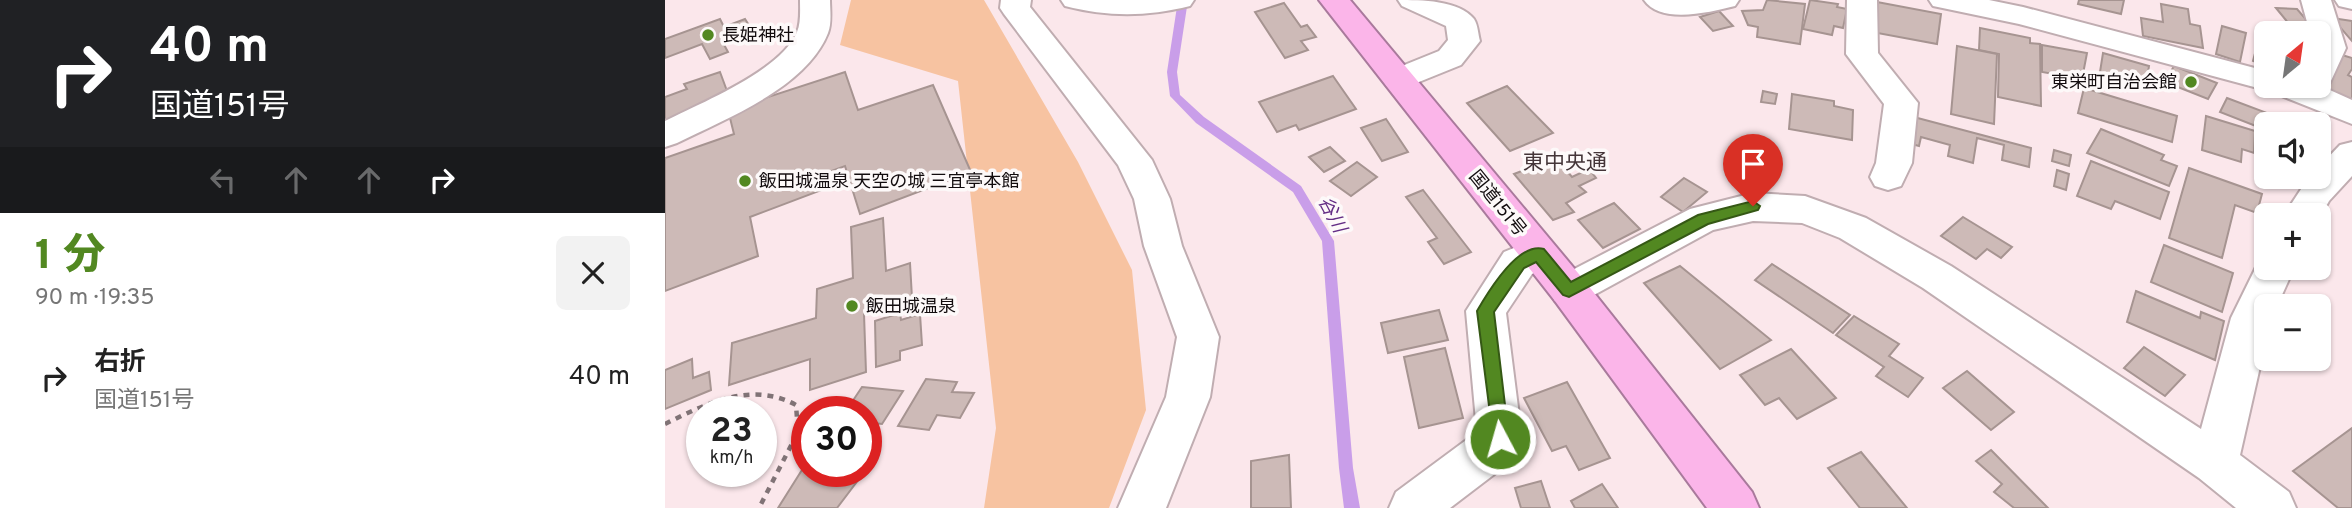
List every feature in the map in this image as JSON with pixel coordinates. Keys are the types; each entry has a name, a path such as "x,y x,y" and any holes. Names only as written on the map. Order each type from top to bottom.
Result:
{"highway":[{"name":"国道151号","path":"1334,0 1569,290 1735,508"}],"street":[{"path":"665,135 756,89 801,54 814,30 815,0"},
{"path":"1016,0 1015,8 1134,160 1152,199 1163,246 1198,337 1188,397 1142,508"},
{"path":"1076,0 1116,7 1171,2"},
{"path":"1398,79 1450,58 1464,41 1461,22 1413,0"},
{"path":"1659,0 1677,6 1724,0"},
{"path":"1862,0 1861,54 1901,103 1894,163 1888,177"},
{"path":"1944,0 2023,16 2254,79"},
{"path":"2316,0 2322,21"},
{"path":"2327,98 2352,113"},
{"path":"2309,203 2316,192 2352,154"},
{"path":"1569,290 1703,219 1753,206 1805,210 1853,228 1937,277 2215,463 2272,508"},
{"path":"1413,508 1480,458 1500,439 1486,311 1518,263 1538,253"},
{"path":"2215,463 2251,318 2269,280"}],"path":[{"path":"665,424 695,409 737,396 775,394 796,405 798,432 759,508"}],"shaded area":[{"path":"851,0 984,0 1078,162 1132,270 1146,410 1109,508 984,508 996,428 958,81 840,45"}],"building":[{"path":"1767,0 1805,4 1800,44 1757,37 1758,27 1748,25 1742,11 1763,10"},
{"path":"1810,0 1838,4 1837,7 1847,9 1843,28 1834,26 1832,35 1803,29"},
{"path":"2079,0 2124,0 2121,14 2078,4"},
{"path":"1877,2 1941,14 1937,44 1872,32"},
{"path":"1284,3 1301,27 1307,25 1316,37 1301,41 1308,50 1285,58 1255,12"},
{"path":"2161,4 2188,9 2190,24 2200,26 2203,48 2143,36 2141,18 2163,22"},
{"path":"2276,8 2297,9 2307,21 2287,21"},
{"path":"1719,11 1733,26 1713,31 1700,17"},
{"path":"2332,18 2352,21 2352,41"},
{"name":"長姫神社","path":"720,19 724,27 745,19 752,30 722,41 728,52 710,59 702,44 665,58 665,39"},
{"path":"2222,26 2246,33 2240,62 2216,54"},
{"path":"1980,28 2030,38 2030,43 2040,44 2041,106 1998,97 1999,54 1979,50"},
{"path":"2042,45 2087,53 2082,79 2042,72"},
{"path":"1957,46 1997,54 1994,124 1951,114"},
{"path":"2103,53 2149,66 2146,85 2100,72"},
{"path":"2342,55 2352,58 2352,69 2348,75 2352,77 2352,101 2331,92 2331,72"},
{"name":"東栄町自治会館","path":"2174,66 2217,83 2208,99 2165,82"},
{"path":"720,72 727,91 665,123 665,97 687,89 684,84"},
{"name":"飯田城温泉 天空の城 三宜亭本館","path":"845,72 858,110 933,85 971,172 860,214 845,166 823,174 827,188 750,217 758,256 665,291 665,158 734,134 728,110"},
{"path":"1333,76 1356,109 1299,130 1296,125 1277,132 1259,102"},
{"path":"1507,86 1553,133 1510,151 1467,103"},
{"path":"2084,88 2177,116 2172,142 2078,113"},
{"path":"1763,91 1777,94 1775,104 1761,102"},
{"path":"1792,94 1834,101 1834,106 1853,110 1852,140 1789,129"},
{"path":"2227,98 2264,112 2254,112 2254,125 2220,112"},
{"path":"1910,116 2031,148 2029,167 2002,160 2004,145 1977,138 1973,163 1948,156 1950,145 1921,137 1919,146 1904,142"},
{"path":"2206,116 2254,131 2254,153 2242,149 2241,162 2202,150"},
{"path":"1386,119 1408,152 1382,161 1361,128"},
{"path":"2101,129 2164,155 2161,160 2177,166 2169,186 2087,153"},
{"path":"1330,147 1345,161 1324,172 1309,157"},
{"path":"2054,150 2071,155 2069,166 2052,161"},
{"path":"1569,153 1581,164 1567,171 1572,177 1589,169 1596,178 1579,186 1586,192 1566,203 1574,212 1553,220 1514,174"},
{"path":"2091,161 2169,192 2160,219 2115,201 2111,209 2077,196"},
{"path":"1357,162 1377,177 1351,196 1330,181"},
{"path":"2189,168 2262,194 2260,203 2254,203 2254,212 2235,205 2222,258 2169,238"},
{"path":"2057,170 2069,174 2066,190 2054,186"},
{"path":"1684,178 1707,192 1683,212 1661,197"},
{"path":"1423,190 1471,252 1444,264 1428,242 1437,238 1406,197"},
{"path":"1614,203 1640,229 1603,248 1578,220"},
{"path":"1963,217 2012,247 2001,258 1987,249 1976,259 1941,236"},
{"name":"飯田城温泉","path":"883,218 886,271 910,263 912,298 864,314 866,372 810,390 810,359 729,385 732,343 816,318 817,289 853,278 851,227"},
{"path":"2164,245 2233,273 2222,312 2151,282"},
{"path":"1772,264 1850,315 1833,333 1755,280"},
{"path":"1680,266 1771,340 1720,369 1644,283"},
{"path":"2136,291 2200,318 2201,312 2224,321 2215,360 2127,322"},
{"path":"1439,310 1448,340 1388,353 1381,323"},
{"path":"900,313 901,320 920,314 922,345 900,351 900,360 876,367 875,321"},
{"path":"1854,316 1899,344 1889,356 1923,378 1908,397 1876,376 1884,367 1836,335"},
{"path":"2144,347 2185,375 2165,396 2124,368"},
{"path":"1445,348 1463,418 1419,428 1404,357"},
{"path":"1791,349 1836,398 1797,419 1779,398 1765,405 1740,375"},
{"path":"692,359 693,378 709,372 711,390 696,396 686,396 686,400 665,409 665,370"},
{"path":"1967,371 2014,412 1991,430 1943,388"},
{"path":"926,379 957,382 952,392 974,393 960,418 937,415 929,430 898,426"},
{"path":"1567,382 1610,458 1579,470 1566,446 1552,451 1524,398"},
{"path":"862,387 903,391 882,424 882,396 856,396"},
{"path":"2352,428 2352,508 2338,508 2293,471"},
{"path":"1991,450 2048,508 2014,508 1994,492 2002,484 1976,461"},
{"path":"1861,452 1907,508 1860,508 1828,468"},
{"path":"1289,455 1291,508 1251,508 1251,461"},
{"path":"1541,481 1550,508 1521,508 1515,488"},
{"path":"1602,484 1618,508 1575,508 1571,501"},
{"path":"791,487 853,487 837,508 778,508"}],"waterway":[{"name":"谷川","path":"1183,0 1172,72 1175,96 1200,120 1297,189 1328,241 1346,468 1352,508"}],"place":[{"name":"長姫神社","path":"708,35"},
{"name":"東栄町自治会館","path":"2191,82"},
{"name":"飯田城温泉 天空の城 三宜亭本館","path":"745,181"},
{"name":"飯田城温泉","path":"852,306"}],"district":[{"name":"東中央通","path":"1565,162"}],"route":[{"path":"1500,439 1486,311 1518,263 1538,253 1569,290 1703,219 1753,206"}]}
